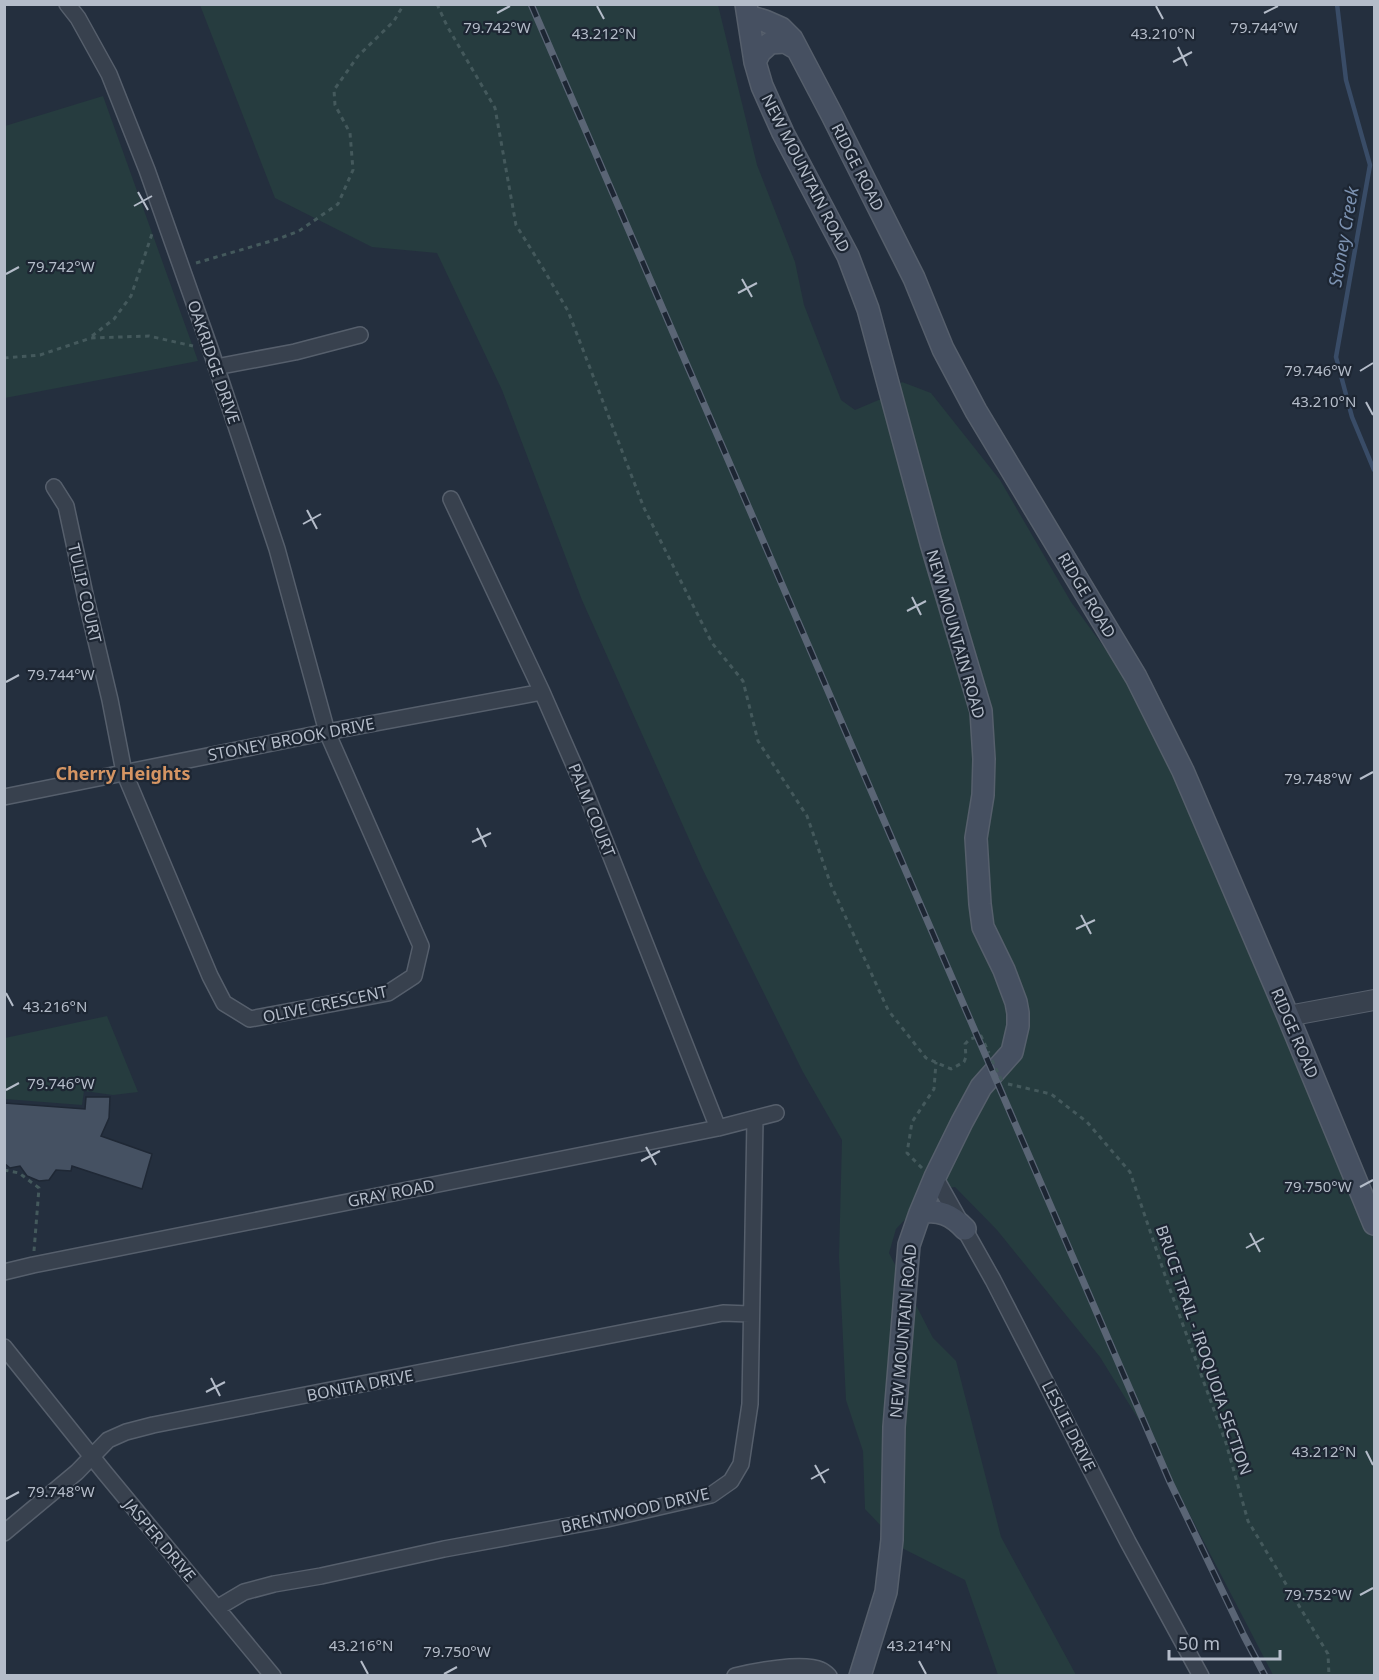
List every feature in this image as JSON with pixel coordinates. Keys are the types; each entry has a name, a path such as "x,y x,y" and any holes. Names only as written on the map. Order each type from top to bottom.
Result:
{"main road":[{"name":"RIDGE ROAD","path":"747,10 781,28 792,39 914,278 943,349 976,411 1136,677 1183,771 1374,1224"},
{"name":"NEW MOUNTAIN ROAD","path":"747,10 755,62 762,86 774,114 848,256 868,309 922,511 981,711 984,759 983,795 976,838 980,904 983,927 1004,970 1016,1002 1018,1026 1012,1052 981,1087 934,1178 909,1245 894,1426 892,1540 886,1592 860,1676"},
{"path":"755,62 760,52 770,43 785,42 797,49"},
{"path":"920,1213 936,1211 944,1213 965,1229"}],"street":[{"name":"OAKRIDGE DRIVE","path":"67,4 78,18 109,74 147,170 211,351 277,549 327,732"},
{"path":"216,367 295,352 360,335"},
{"name":"TULIP COURT","path":"54,488 66,506 124,772"},
{"name":"PALM COURT","path":"452,499 584,788 718,1128"},
{"name":"STONEY BROOK DRIVE","path":"4,797 327,732 542,692"},
{"name":"OLIVE CRESCENT","path":"124,772 210,976 224,1003 250,1019 388,993 414,976 421,946 327,732"},
{"path":"1288,1016 1374,1000"},
{"name":"GRAY ROAD","path":"4,1272 33,1264 718,1128 776,1113"},
{"name":"BRENTWOOD DRIVE","path":"217,1608 244,1592 274,1584 607,1519 711,1495 731,1481 741,1464 750,1404 755,1119"},
{"name":"LESLIE DRIVE","path":"934,1178 965,1229 1054,1396 1128,1542 1201,1676"},
{"name":"BONITA DRIVE","path":"4,1533 77,1473 108,1440 126,1432 723,1313 750,1314"},
{"name":"JASPER DRIVE","path":"4,1347 273,1676"},
{"path":"735,1676 759,1670 799,1667 821,1669 829,1676"}],"path":[{"path":"182,268 299,231 338,204 353,170 350,134 335,105 334,90 358,56 394,21 404,4"},
{"path":"437,4 447,26 495,108 516,225 568,312 644,508 712,643 743,681 758,741 807,816 831,885 888,1010 926,1058 936,1062 934,1089 912,1122 907,1153 934,1178"},
{"path":"91,338 114,319 131,296 160,209"},
{"path":"4,358 40,355 91,338 149,336 211,351"},
{"name":"BRUCE TRAIL - IROQUOIA SECTION","path":"936,1062 951,1069 964,1062 965,1044 970,1039 981,1036 1003,1083 1051,1094 1087,1122 1130,1172 1226,1443 1248,1521 1328,1654 1329,1676"},
{"path":"4,1170 19,1173 39,1188 33,1264"}],"green space":[{"path":"200,5 718,5 757,165 795,262 804,305 841,400 855,410 881,399 902,382 931,393 1000,480 1071,602 1163,728 1374,1233 1374,1675 1273,1675 1150,1438 1100,1357 997,1230 955,1187 933,1190 896,1229 889,1253 933,1338 956,1361 1001,1537 1076,1675 998,1675 965,1580 902,1548 865,1509 863,1451 846,1400 839,1257 842,1140 803,1072 702,868 582,600 502,390 437,253 372,247 275,198"},
{"path":"103,96 198,361 5,398 5,126"},
{"path":"107,1016 138,1092 113,1095 84,1091 82,1105 5,1099 5,1038"}],"building":[{"path":"86,1097 110,1097 109,1118 101,1136 152,1154 142,1189 72,1166 71,1171 56,1170 49,1180 39,1181 27,1176 20,1166 10,1168 4,1163 4,1103 85,1109"}],"waterway":[{"name":"Stoney Creek","path":"1337,4 1346,80 1370,165 1336,357 1352,417 1374,470"}],"railway":[{"path":"531,4 1170,1482 1265,1676"}],"district":[{"name":"Cherry Heights","path":"123,774"}]}
